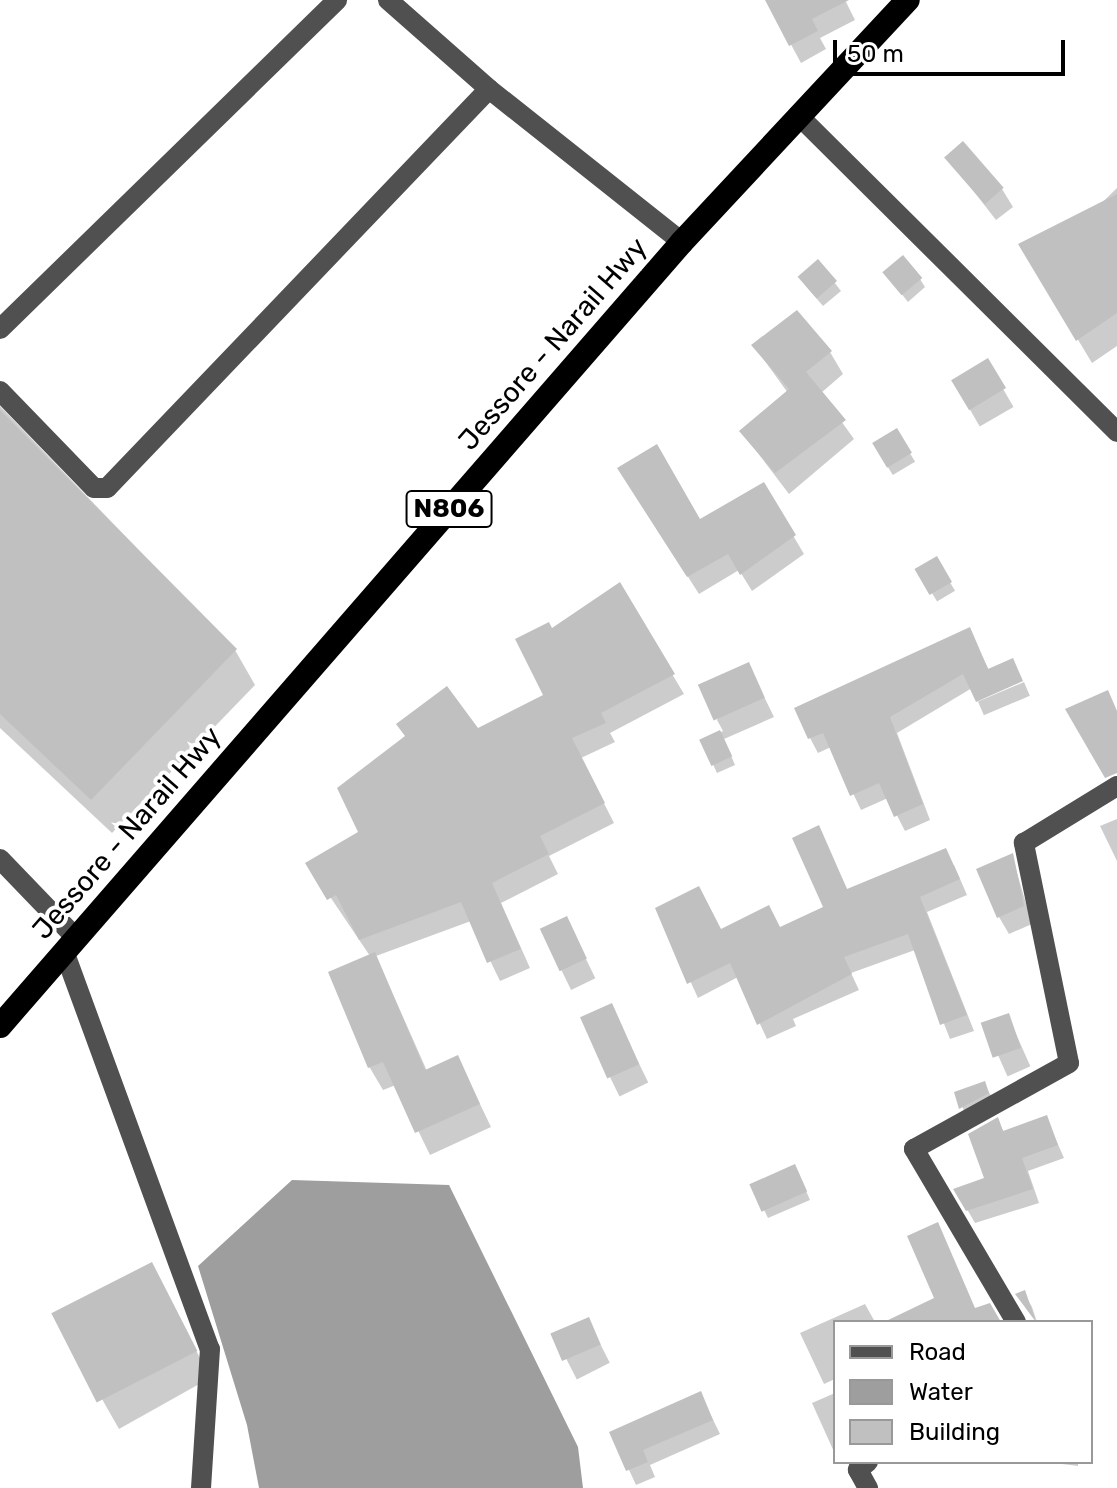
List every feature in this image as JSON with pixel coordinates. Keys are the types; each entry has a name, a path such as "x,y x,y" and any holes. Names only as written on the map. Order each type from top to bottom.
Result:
{"highway":[{"name":"Jessore - Narail Hwy","path":"0,1026 682,242 908,0"}],"street":[{"path":"0,329 337,0"},
{"path":"388,0 489,89 682,242"},
{"path":"0,391 94,488 107,488 489,89"},
{"path":"798,115 1117,432"},
{"path":"1015,1320 914,1149 1069,1063 1024,843 1117,786"},
{"path":"0,859 70,944 210,1349 201,1488"},
{"path":"866,1464 858,1470 868,1488"}],"water":[{"path":"292,1180 449,1185 578,1447 583,1488 259,1488 247,1425 198,1266"}],"building":[{"path":"765,0 849,0 812,19 818,31 789,46"},
{"path":"963,141 1004,188 985,204 944,157"},
{"path":"1117,194 1117,313 1076,341 1018,244"},
{"path":"903,255 922,278 902,295 882,272"},
{"path":"818,259 837,281 817,299 798,277"},
{"path":"797,310 832,351 806,372 846,420 775,473 739,431 789,389 751,345"},
{"path":"988,358 1006,388 969,410 951,380"},
{"path":"0,410 237,649 91,800 0,714"},
{"path":"897,428 912,453 887,468 872,443"},
{"path":"657,444 700,519 764,482 796,535 740,575 728,554 687,577 617,468"},
{"path":"937,556 952,582 929,595 914,569"},
{"path":"620,582 675,674 601,713 606,723 572,738 605,803 540,836 549,854 492,883 521,949 487,963 461,902 359,940 336,895 327,900 305,863 358,832 337,788 405,736 396,724 447,686 478,728 543,695 515,639 549,622 552,628"},
{"path":"970,627 988,669 1013,658 1023,681 976,702 963,674 890,717 923,804 894,817 879,783 850,796 823,733 808,739 794,708"},
{"path":"749,662 765,698 714,720 698,685"},
{"path":"1108,690 1117,711 1117,773 1105,778 1065,709"},
{"path":"720,730 732,756 711,766 699,740"},
{"path":"819,825 847,889 946,848 960,879 920,897 967,1015 940,1025 908,934 844,957 852,974 757,1025 730,963 687,984 655,908 699,886 721,929 769,905 780,927 823,907 792,838"},
{"path":"1013,853 1024,906 997,918 976,869"},
{"path":"567,916 587,959 560,971 540,929"},
{"path":"375,952 425,1070 458,1055 480,1104 415,1133 383,1062 368,1068 328,972"},
{"path":"612,1003 639,1064 607,1078 580,1017"},
{"path":"1009,1013 1021,1048 993,1058 981,1023"},
{"path":"985,1081 989,1093 959,1109 954,1092"},
{"path":"1047,1115 1058,1145 1022,1158 1033,1189 966,1211 953,1189 984,1178 968,1134 998,1117 1003,1131"},
{"path":"795,1164 807,1191 762,1212 749,1184"},
{"path":"938,1222 975,1308 990,1303 1000,1320 888,1320 934,1298 907,1236"},
{"path":"152,1262 197,1351 97,1402 51,1313"},
{"path":"1025,1290 1035,1320 1034,1320 1015,1294"},
{"path":"589,1317 601,1345 562,1361 550,1333"},
{"path":"701,1391 713,1420 643,1450 648,1462 626,1471 609,1432"}]}
